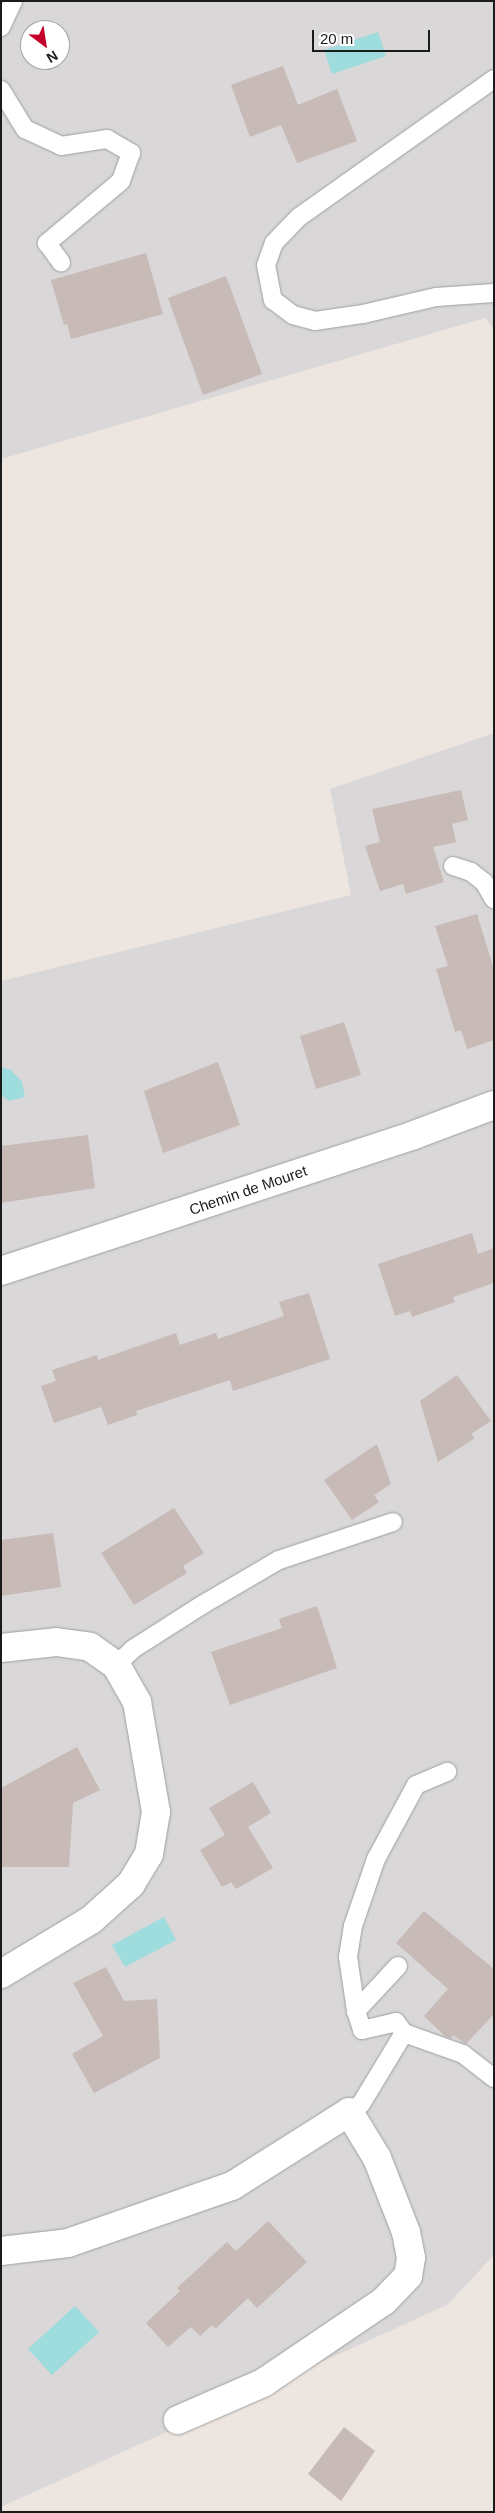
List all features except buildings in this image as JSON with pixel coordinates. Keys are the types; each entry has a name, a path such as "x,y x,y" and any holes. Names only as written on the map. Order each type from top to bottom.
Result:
{"street":[{"name":"Chemin de Mouret","path":"1,1271 396,1141 494,1105"},
{"path":"1,1648 56,1642 90,1647 116,1665 137,1702 156,1812 149,1854 131,1884 91,1920 1,1974"},
{"path":"1,2251 68,2243 232,2186 350,2112 376,2158 406,2232 411,2258 408,2276 384,2301 263,2383 178,2420"}],"lane":[{"path":"1,27 13,1"},
{"path":"494,79 298,218 274,243 266,265 273,300 293,315 316,321 363,314 436,298 494,293"},
{"path":"1,90 25,129 61,146 107,139 130,153 121,181 46,243 61,262"},
{"path":"453,866 471,872 484,882 494,899"},
{"path":"116,1665 133,1649 202,1605 279,1560 393,1522"},
{"path":"447,1772 416,1785 376,1859 353,1926 348,1957 356,2011 362,2030 396,2022 404,2033 463,2054 494,2078"},
{"path":"356,2011 398,1966"},
{"path":"350,2112 360,2104 404,2033"}],"shaded area":[{"path":"1,1 494,1 494,330 485,318 1,459"},
{"path":"494,733 494,2255 447,2305 1,2507 1,981 351,895 330,789"}],"water":[{"path":"378,32 386,56 332,74 324,50"},
{"path":"1,1067 11,1070 22,1082 25,1097 9,1101 1,1095"},
{"path":"164,1917 176,1940 125,1967 112,1945"},
{"path":"75,2306 99,2332 52,2375 28,2349"}]}
